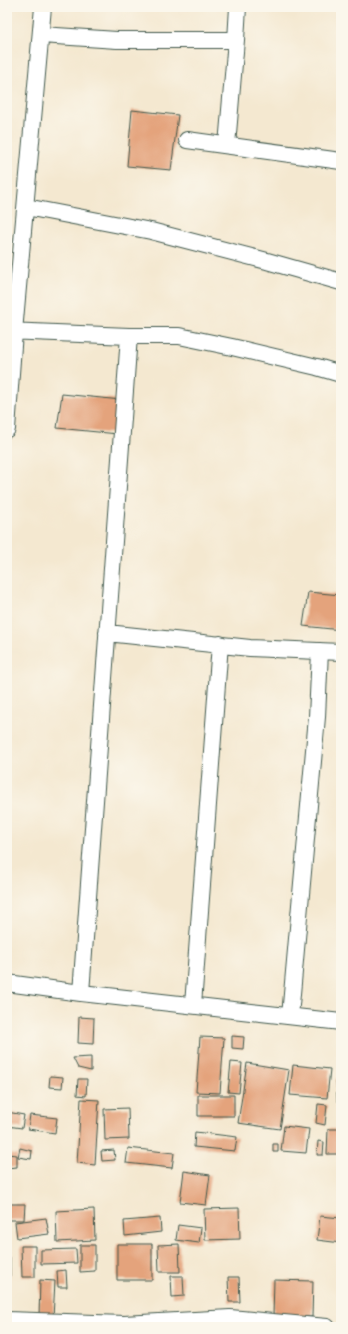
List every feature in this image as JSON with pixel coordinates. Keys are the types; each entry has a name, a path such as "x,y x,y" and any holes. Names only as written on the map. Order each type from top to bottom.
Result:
{"street":[{"path":"7,429 11,331 26,207 43,7"},
{"path":"227,146 238,7"},
{"path":"41,35 117,40 236,40"},
{"path":"187,140 341,161"},
{"path":"26,207 151,231 341,282"},
{"path":"11,331 129,336 179,336 232,347 341,374"},
{"path":"81,993 129,336"},
{"path":"107,633 250,648 341,652"},
{"path":"193,1006 220,644"},
{"path":"290,1016 317,717 320,651"},
{"path":"7,983 81,993 341,1022"},
{"path":"7,1320 42,1324 196,1324 230,1318 279,1325 327,1327"}],"building":[{"path":"132,110 178,115 171,170 127,166"},
{"path":"62,394 121,400 118,434 57,428"},
{"path":"308,592 341,595 341,630 303,626"},
{"path":"79,1017 94,1018 93,1044 78,1043"},
{"path":"232,1036 244,1037 243,1049 232,1048"},
{"path":"200,1037 224,1038 220,1093 196,1092"},
{"path":"91,1057 91,1071 78,1068 73,1058"},
{"path":"231,1062 242,1063 239,1093 228,1092"},
{"path":"247,1063 289,1070 280,1129 238,1123"},
{"path":"293,1065 330,1069 327,1098 290,1095"},
{"path":"50,1076 63,1077 62,1088 49,1087"},
{"path":"336,1078 341,1078 341,1101 337,1101"},
{"path":"78,1079 87,1079 86,1096 77,1095"},
{"path":"198,1095 234,1095 234,1116 198,1116"},
{"path":"81,1099 99,1100 95,1165 77,1163"},
{"path":"318,1104 327,1105 325,1125 316,1123"},
{"path":"128,1108 129,1139 105,1140 104,1109"},
{"path":"7,1112 24,1115 22,1128 7,1126"},
{"path":"30,1115 57,1118 55,1133 28,1129"},
{"path":"284,1126 309,1129 306,1153 281,1151"},
{"path":"328,1129 341,1129 341,1154 327,1154"},
{"path":"195,1132 237,1137 235,1151 194,1147"},
{"path":"318,1141 324,1142 323,1155 317,1155"},
{"path":"273,1144 278,1144 278,1152 273,1152"},
{"path":"20,1148 32,1151 31,1159 18,1157"},
{"path":"128,1148 174,1153 172,1168 126,1163"},
{"path":"114,1150 115,1160 102,1161 101,1151"},
{"path":"7,1154 17,1155 17,1167 7,1168"},
{"path":"184,1171 210,1175 206,1205 180,1202"},
{"path":"7,1204 25,1204 24,1220 7,1220"},
{"path":"239,1208 240,1239 205,1240 204,1209"},
{"path":"94,1209 95,1240 57,1242 56,1211"},
{"path":"320,1216 341,1218 341,1243 317,1240"},
{"path":"46,1218 49,1234 17,1238 15,1222"},
{"path":"160,1218 161,1232 125,1236 124,1221"},
{"path":"178,1225 201,1228 199,1243 176,1240"},
{"path":"117,1244 152,1244 152,1280 117,1280"},
{"path":"179,1244 180,1272 159,1272 158,1245"},
{"path":"80,1245 95,1245 95,1271 80,1272"},
{"path":"21,1246 35,1246 35,1277 22,1277"},
{"path":"76,1249 77,1263 41,1264 41,1250"},
{"path":"7,1258 10,1258 10,1276 7,1276"},
{"path":"66,1270 67,1287 58,1287 57,1271"},
{"path":"171,1276 183,1276 184,1296 172,1297"},
{"path":"228,1277 239,1277 240,1302 229,1302"},
{"path":"40,1280 55,1281 53,1318 39,1317"},
{"path":"274,1280 313,1281 312,1317 273,1316"}]}
